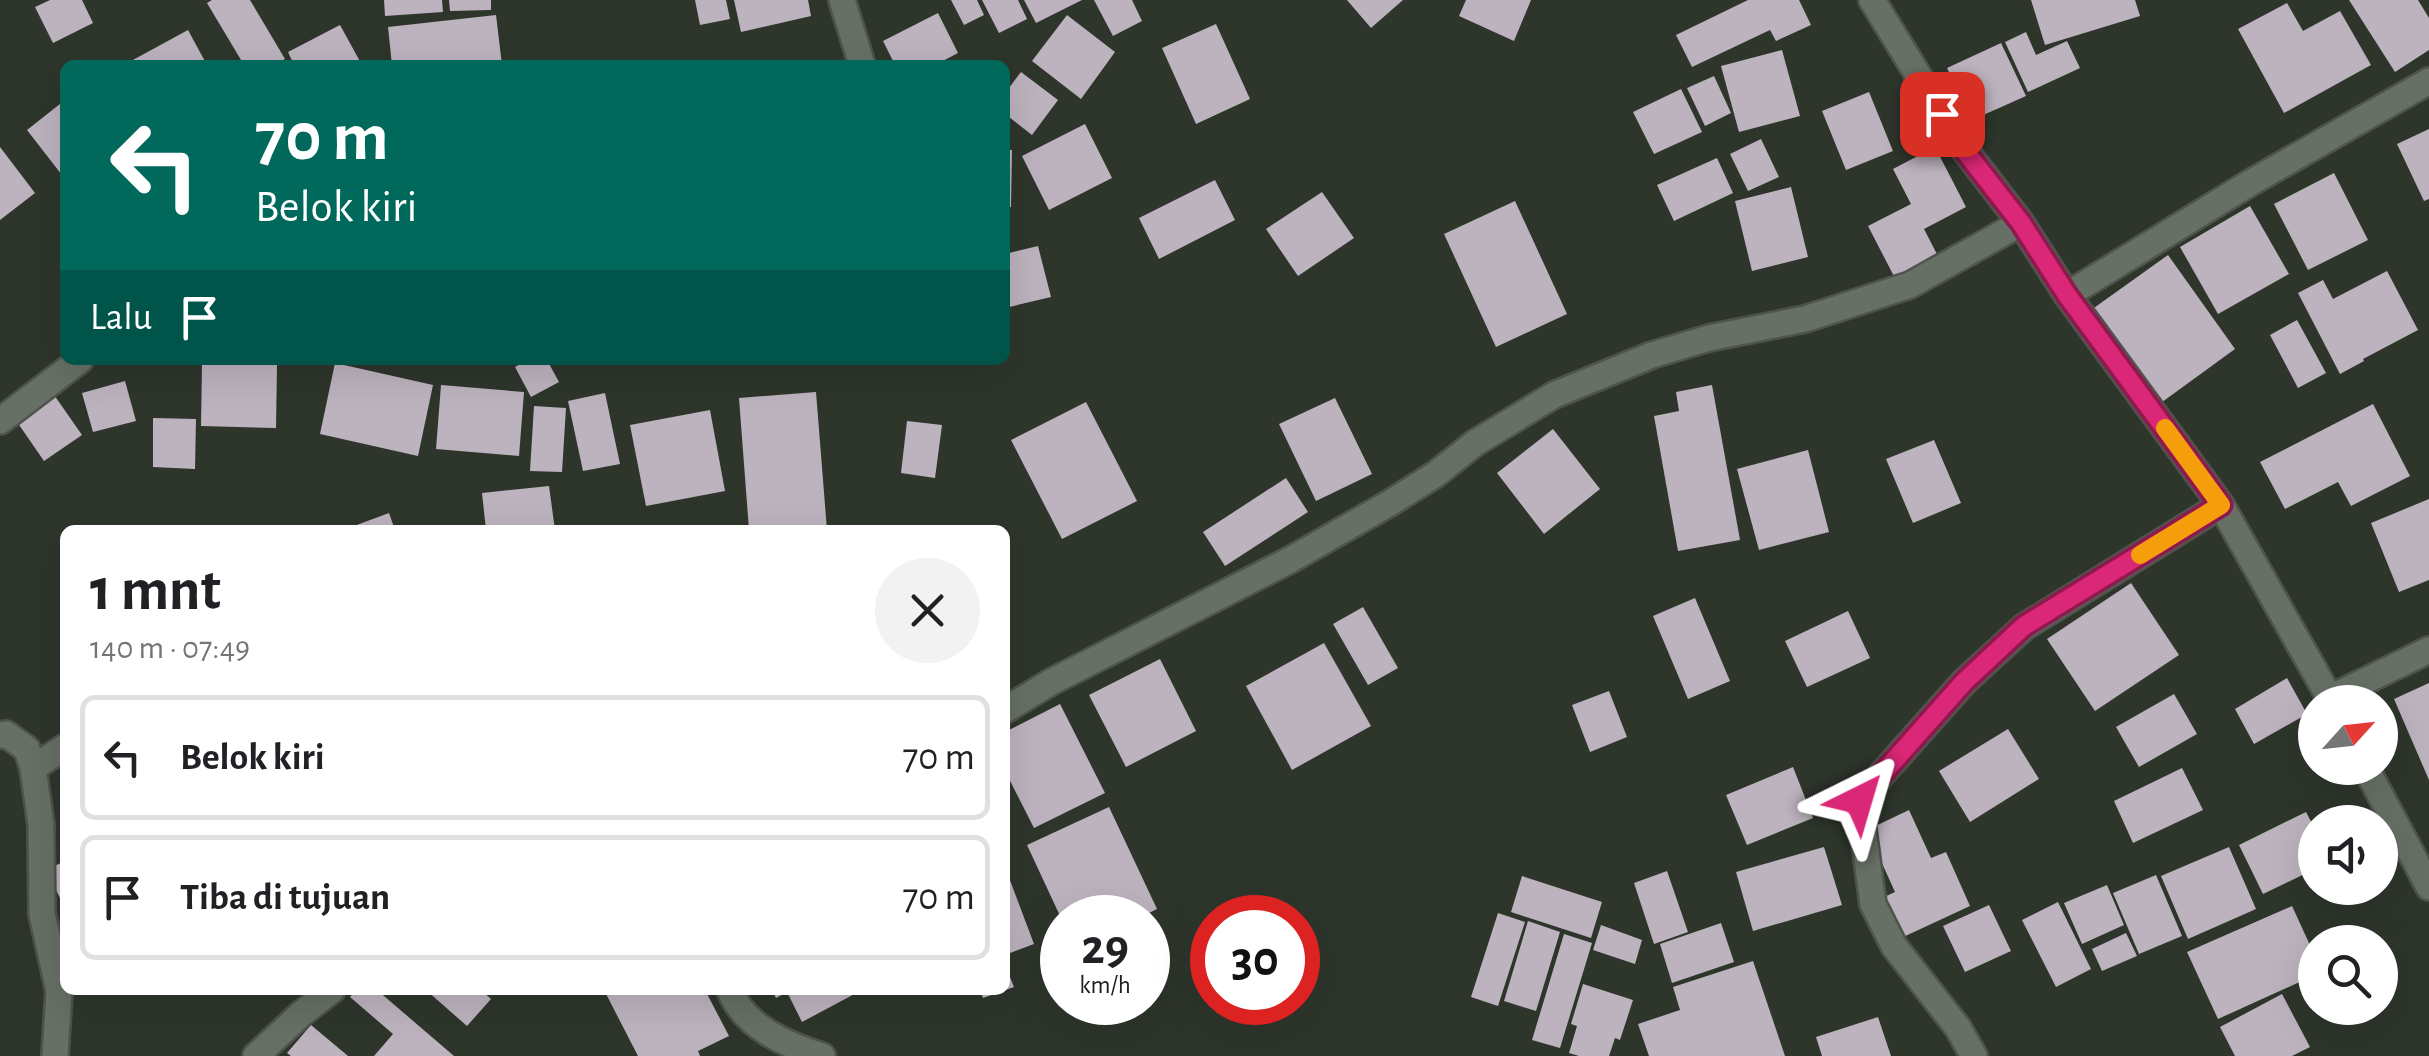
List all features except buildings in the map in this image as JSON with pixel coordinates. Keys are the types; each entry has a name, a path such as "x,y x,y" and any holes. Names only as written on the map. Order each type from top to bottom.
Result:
{"street":[{"path":"842,0 860,60"},
{"path":"1872,0 1961,146 2021,223 2067,295 2221,505 2323,685"},
{"path":"2067,295 2250,183 2429,82"},
{"path":"1010,707 1390,503 1475,443 1554,396 1652,354 1709,338 1804,320 1910,285 2021,223"},
{"path":"0,421 73,365"},
{"path":"1974,1056 1958,1028 1894,946 1872,904 1859,800 1964,682 2024,626 2221,505"},
{"path":"2360,685 2429,650"},
{"path":"0,736 6,734 27,749 33,768 41,825 42,914 59,991 56,1056"},
{"path":"33,768 60,750"},
{"path":"2375,785 2429,886"},
{"path":"256,1056 326,995"},
{"path":"731,995 759,1029 822,1056"}],"slow traffic":[{"path":"2140,555 2221,505 2165,428"}],"route":[{"path":"1859,800 1964,682 2024,626 2221,505 2067,295 2021,223 1961,146 1942,114"}]}
